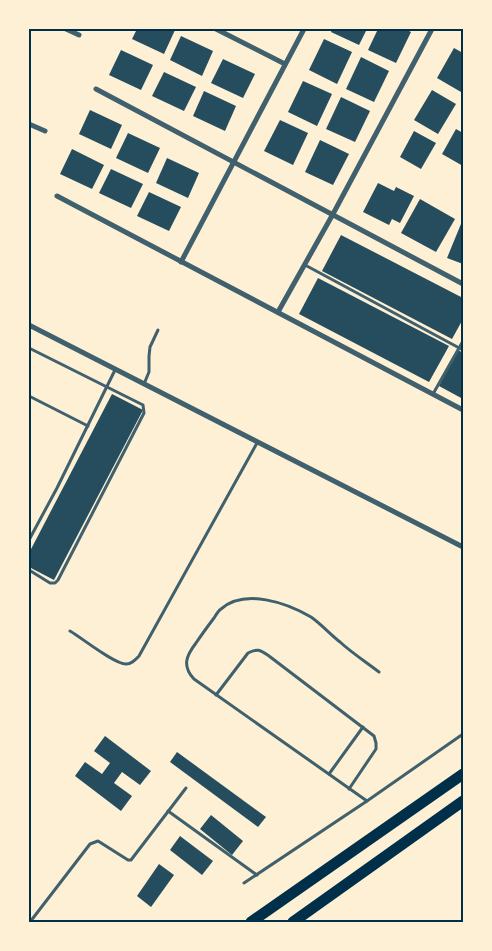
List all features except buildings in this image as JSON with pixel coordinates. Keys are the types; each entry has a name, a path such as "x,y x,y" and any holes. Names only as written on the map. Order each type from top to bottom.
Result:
{"highway":[{"path":"251,922 463,774"},
{"path":"293,922 463,801"}],"street":[{"path":"66,29 79,35"},
{"path":"216,29 285,64"},
{"path":"181,262 304,29"},
{"path":"278,312 432,29"},
{"path":"96,89 463,284"},
{"path":"29,124 45,131"},
{"path":"57,196 463,410"},
{"path":"29,325 463,547"}],"lane":[{"path":"305,265 461,349"},
{"path":"144,384 149,372 150,347 158,330"},
{"path":"433,394 461,349 463,341"},
{"path":"29,348 143,405 144,413 58,580 55,583 50,583 29,570"},
{"path":"29,540 116,370"},
{"path":"29,396 88,426"},
{"path":"70,631 116,661 125,664 133,662 139,656 257,442"},
{"path":"367,801 194,680 188,673 186,659 221,609 234,601 265,599 286,605 312,618 379,672"},
{"path":"216,695 248,653 254,650 261,651 374,736 376,749 349,789"},
{"path":"329,774 362,727"},
{"path":"244,883 463,734"},
{"path":"30,922 90,844 98,841 131,860 186,788"},
{"path":"168,811 257,875"}]}
